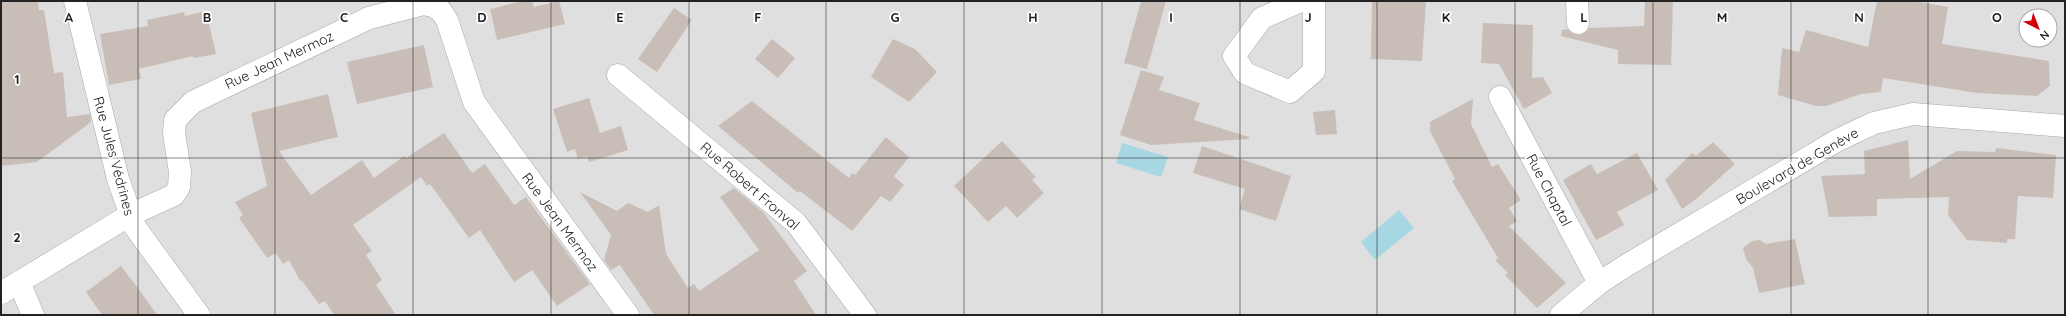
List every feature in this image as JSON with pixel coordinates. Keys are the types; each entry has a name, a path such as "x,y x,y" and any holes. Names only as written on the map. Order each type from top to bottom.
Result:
{"street":[{"name":"Rue Jules Védrines","path":"75,1 118,179 130,215 135,227 199,315"},
{"path":"1301,1 1262,18 1234,56 1246,72 1290,92 1314,71 1314,1"},
{"path":"1577,1 1578,23"},
{"name":"Rue Jean Mermoz","path":"1,294 130,215 174,195 179,187 180,172 174,133 175,120 193,102 369,18 423,4 433,6 441,11 448,20 474,102 628,315"},
{"name":"Rue Robert Fronval","path":"618,74 796,223 865,315"},
{"name":"Rue Chaptal","path":"1500,97 1599,283"},
{"name":"Boulevard de Genève","path":"1561,315 1599,283 1838,140 1874,123 1913,114 2065,126"},
{"path":"19,282 33,315"}],"shaded area":[{"path":"1,1 2065,1 2065,315 1,315"}],"water":[{"path":"1122,143 1168,157 1161,177 1116,163"},
{"path":"1399,210 1414,228 1375,260 1361,242"}],"building":[{"path":"1,1 38,1 39,10 44,10 54,73 63,72 67,117 90,114 91,122 37,162 1,166"},
{"path":"522,1 532,1 534,7 559,1 565,24 497,40 490,9"},
{"path":"1141,1 1166,1 1147,69 1124,63"},
{"path":"1372,1 1426,1 1422,61 1371,59"},
{"path":"1645,1 1673,1 1671,65 1618,64 1618,50 1561,36 1562,30 1567,29 1573,34 1579,35 1585,33 1589,28 1644,26"},
{"path":"1877,1 1913,1 1948,7 1942,44 2049,61 2050,86 2037,96 1977,93 1883,78 1881,92 1861,94 1826,106 1816,106 1778,95 1782,48 1799,52 1806,30 1868,47"},
{"path":"674,8 692,20 657,72 638,59"},
{"path":"206,11 216,54 194,58 193,56 139,69 141,79 109,85 100,34 148,26 147,20 184,12 185,16"},
{"path":"1483,23 1533,25 1532,78 1543,77 1552,93 1524,109 1499,64 1481,63"},
{"path":"772,39 795,58 778,78 755,59"},
{"path":"893,39 915,49 937,72 909,102 871,77"},
{"path":"424,45 433,87 357,104 347,62"},
{"path":"1141,70 1164,77 1159,90 1200,103 1194,120 1249,137 1249,139 1151,145 1120,135"},
{"path":"328,94 338,137 279,151 311,195 362,160 374,178 404,156 406,158 444,133 472,173 485,164 514,205 526,197 590,284 557,306 532,270 514,282 480,230 469,238 430,184 427,186 421,177 353,225 372,251 366,255 382,280 376,285 396,315 334,315 325,301 319,304 303,282 299,279 289,260 283,264 276,253 267,258 239,218 243,215 235,202 267,186 251,113"},
{"path":"589,98 600,133 621,126 628,150 589,162 587,156 578,159 575,149 567,152 553,109"},
{"path":"1473,99 1471,124 1492,167 1498,164 1521,200 1509,208 1517,221 1509,226 1566,283 1537,308 1505,275 1508,273 1495,260 1498,258 1452,181 1455,179 1430,131 1430,122"},
{"path":"752,101 849,178 852,173 855,175 886,137 909,157 894,176 904,185 890,202 881,196 852,231 800,191 798,193 718,126"},
{"path":"1335,110 1337,134 1316,135 1313,112"},
{"path":"1908,140 1910,179 1957,151 1995,152 1996,148 2056,155 2053,198 2018,196 2015,239 2007,239 2007,243 1967,240 1948,215 1949,197 1877,199 1877,216 1829,217 1821,176 1865,174 1864,151"},
{"path":"1002,141 1036,177 1032,180 1044,193 1017,218 1006,206 988,222 954,186"},
{"path":"1713,142 1735,164 1695,200 1682,209 1665,180 1692,153 1696,156"},
{"path":"1202,146 1291,176 1276,221 1239,209 1245,189 1193,173"},
{"path":"1637,153 1658,190 1617,212 1624,225 1596,240 1563,180 1591,164 1597,174"},
{"path":"734,188 763,212 807,271 794,281 816,315 654,315 620,265 611,270 604,260 611,235 580,192 617,211 628,203 648,212 659,205 666,254 688,288 694,284 699,291 759,250 720,197"},
{"path":"1795,239 1805,284 1759,293 1753,268 1746,259 1743,248 1752,241 1760,240 1766,244"},
{"path":"121,266 157,315 102,315 86,292"}]}
